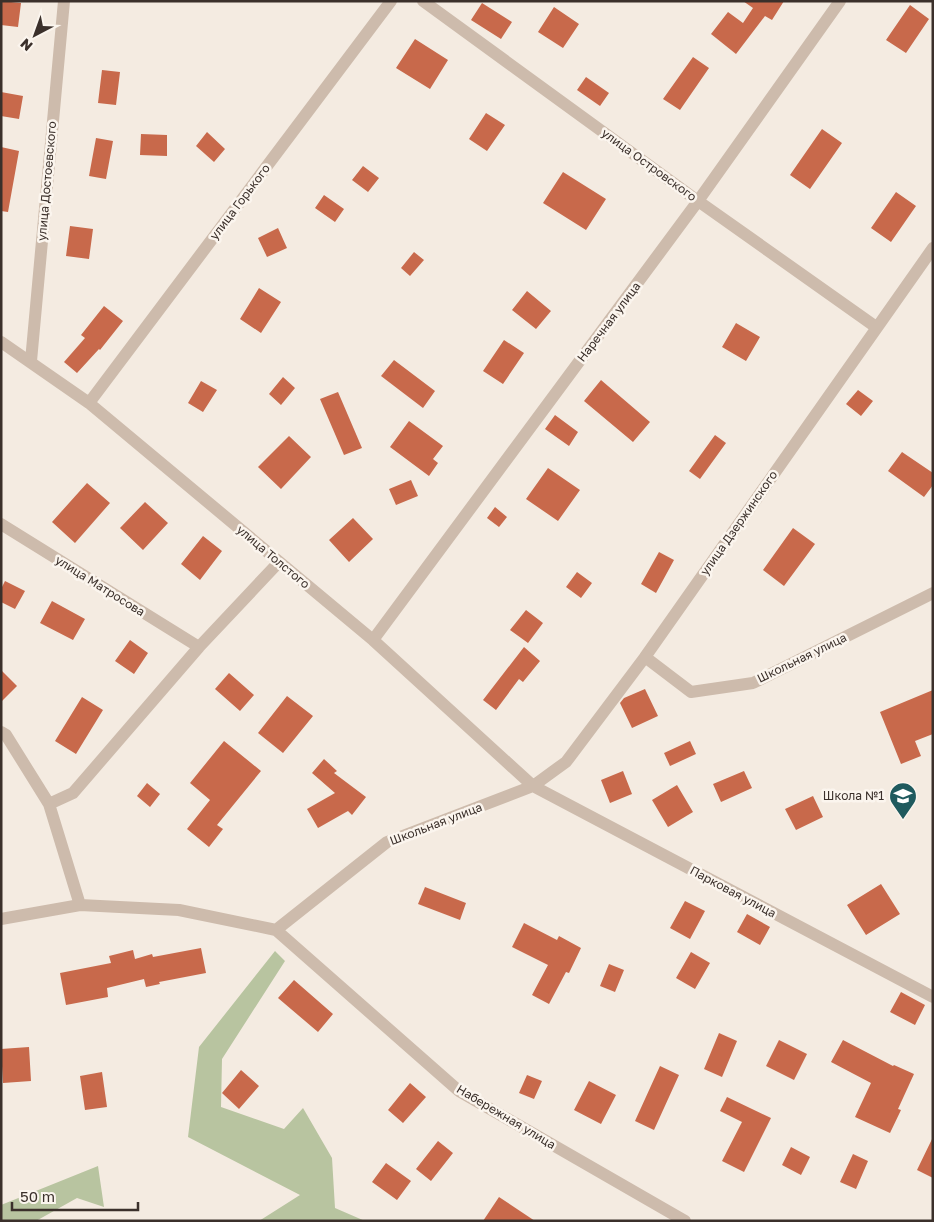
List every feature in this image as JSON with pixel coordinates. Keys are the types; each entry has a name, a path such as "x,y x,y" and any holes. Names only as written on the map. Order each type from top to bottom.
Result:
{"street":[{"name":"улица Достоевского","path":"30,361 64,1"},
{"name":"улица Горького","path":"89,403 391,1"},
{"name":"улица Островского","path":"424,1 698,201 876,327"},
{"name":"Наречная улица","path":"373,640 698,201 840,1"},
{"name":"улица Дзержинского","path":"533,786 566,762 645,656 933,248"},
{"name":"улица Толстого","path":"1,342 89,403 373,640 533,786"},
{"name":"улица Матросова","path":"1,524 199,647"},
{"path":"49,804 73,793 199,647 279,562"},
{"name":"Школьная улица","path":"645,656 691,692 753,683 933,594"},
{"path":"1,732 6,735 49,804 80,905"},
{"name":"Школьная улица","path":"276,930 388,842 533,786"},
{"name":"Парковая улица","path":"533,786 933,997"},
{"path":"1,919 80,905 179,910 276,930"},
{"name":"Набережная улица","path":"276,930 459,1092 685,1221"}],"green space":[{"path":"275,951 285,961 222,1059 221,1107 284,1129 303,1108 332,1158 335,1208 365,1221 259,1221 300,1195 188,1137 199,1047"},
{"path":"98,1166 104,1207 77,1198 36,1221 1,1221 1,1205"}],"building":[{"path":"1,1 21,3 18,27 1,25"},
{"path":"743,1 784,1 772,20 765,16 736,54 711,34 728,12 743,23 753,8"},
{"path":"482,3 512,22 501,39 471,20"},
{"path":"910,5 929,19 906,53 886,40"},
{"path":"554,7 579,24 563,48 538,32"},
{"path":"415,39 448,60 430,89 396,68"},
{"path":"693,57 709,68 680,110 663,99"},
{"path":"102,70 120,72 116,105 98,103"},
{"path":"586,77 609,93 600,106 577,90"},
{"path":"1,92 23,96 19,119 1,116"},
{"path":"486,113 505,125 487,151 469,139"},
{"path":"822,129 842,143 810,189 790,175"},
{"path":"207,132 225,149 214,162 196,146"},
{"path":"141,134 167,135 167,156 140,155"},
{"path":"96,138 113,141 106,179 89,176"},
{"path":"1,147 19,151 8,212 1,211"},
{"path":"363,166 379,178 368,192 352,180"},
{"path":"563,172 606,199 586,230 543,203"},
{"path":"896,192 916,206 891,242 871,228"},
{"path":"324,195 344,209 335,222 315,208"},
{"path":"70,226 93,229 89,259 66,256"},
{"path":"278,228 287,248 267,257 258,238"},
{"path":"414,252 424,260 410,276 401,268"},
{"path":"259,288 281,302 261,333 240,319"},
{"path":"527,291 551,311 536,329 512,310"},
{"path":"104,306 123,321 100,350 77,373 64,362 85,338 81,335"},
{"path":"736,323 760,337 746,361 722,347"},
{"path":"504,340 524,353 503,384 483,371"},
{"path":"394,360 435,391 423,408 381,376"},
{"path":"283,377 295,388 281,405 269,394"},
{"path":"601,380 650,422 633,442 584,401"},
{"path":"201,381 217,390 203,412 188,403"},
{"path":"858,390 873,401 861,416 846,404"},
{"path":"338,392 362,448 344,455 320,399"},
{"path":"555,415 578,432 569,446 545,429"},
{"path":"409,421 443,446 433,459 438,463 429,476 390,447"},
{"path":"715,435 726,443 700,479 689,471"},
{"path":"289,436 311,457 281,489 258,467"},
{"path":"902,452 933,473 933,485 924,497 888,471"},
{"path":"548,468 580,490 558,521 526,499"},
{"path":"411,480 418,496 396,505 389,489"},
{"path":"87,483 110,503 75,543 52,522"},
{"path":"145,502 168,523 143,550 120,528"},
{"path":"495,507 507,517 499,527 487,518"},
{"path":"353,518 373,539 349,562 329,540"},
{"path":"793,528 815,544 784,586 763,570"},
{"path":"203,536 222,551 200,580 181,564"},
{"path":"659,552 674,560 656,593 641,584"},
{"path":"577,572 592,583 581,598 566,587"},
{"path":"5,581 25,591 15,609 1,602 1,589"},
{"path":"52,601 85,619 73,640 40,623"},
{"path":"526,610 543,623 528,643 510,630"},
{"path":"130,640 148,653 134,674 115,661"},
{"path":"524,647 540,661 523,682 519,679 496,710 483,700"},
{"path":"1,670 17,686 1,702"},
{"path":"229,673 254,695 240,711 215,689"},
{"path":"645,689 658,716 632,728 620,703 624,698"},
{"path":"933,690 933,734 915,741 921,756 901,764 880,712"},
{"path":"287,696 313,716 283,753 258,733"},
{"path":"82,697 103,710 76,754 55,741"},
{"path":"224,741 261,771 217,825 223,829 209,847 187,829 210,800 190,783"},
{"path":"690,741 696,754 670,766 664,753"},
{"path":"324,759 337,771 334,773 366,797 352,815 348,811 318,828 307,809 335,793 312,773"},
{"path":"623,771 632,794 610,803 601,780"},
{"path":"744,771 752,788 721,802 713,784"},
{"path":"147,783 160,794 150,807 137,796"},
{"path":"677,785 693,812 668,827 652,800"},
{"path":"813,796 823,817 796,830 785,809"},
{"path":"881,884 900,914 866,935 847,905"},
{"path":"425,887 466,903 460,920 418,904"},
{"path":"685,901 705,911 690,939 670,928"},
{"path":"747,914 770,927 760,945 737,932"},
{"path":"524,923 557,940 559,936 581,948 569,973 566,972 549,1004 532,995 548,965 512,947"},
{"path":"201,948 206,973 159,982 160,984 146,987 144,979 107,988 108,997 66,1005 60,973 111,963 109,956 133,950 135,959 152,954 153,957"},
{"path":"691,952 710,963 695,989 676,978"},
{"path":"609,964 624,970 615,992 600,986"},
{"path":"294,980 333,1014 318,1032 278,998"},
{"path":"901,992 925,1005 915,1025 890,1012"},
{"path":"719,1033 737,1041 722,1077 704,1069"},
{"path":"779,1040 807,1054 794,1080 766,1066"},
{"path":"843,1040 893,1066 914,1074 898,1109 901,1110 890,1133 855,1117 871,1083 831,1062"},
{"path":"29,1047 31,1081 3,1083 1,1049"},
{"path":"660,1066 679,1075 654,1130 635,1121"},
{"path":"241,1070 259,1086 239,1109 222,1093"},
{"path":"102,1072 107,1107 85,1110 80,1076"},
{"path":"527,1075 542,1081 534,1099 519,1093"},
{"path":"589,1081 616,1095 601,1124 574,1110"},
{"path":"410,1083 426,1097 403,1123 388,1110"},
{"path":"727,1097 771,1118 744,1172 722,1161 742,1122 720,1111"},
{"path":"933,1137 933,1178 917,1170"},
{"path":"438,1141 453,1153 431,1181 416,1169"},
{"path":"791,1147 810,1157 801,1175 782,1165"},
{"path":"853,1154 868,1161 856,1189 840,1182"},
{"path":"386,1163 411,1181 397,1200 372,1182"},
{"path":"499,1197 535,1221 483,1221"}],"place":[{"name":"Школа №1","path":"903,820"}]}
